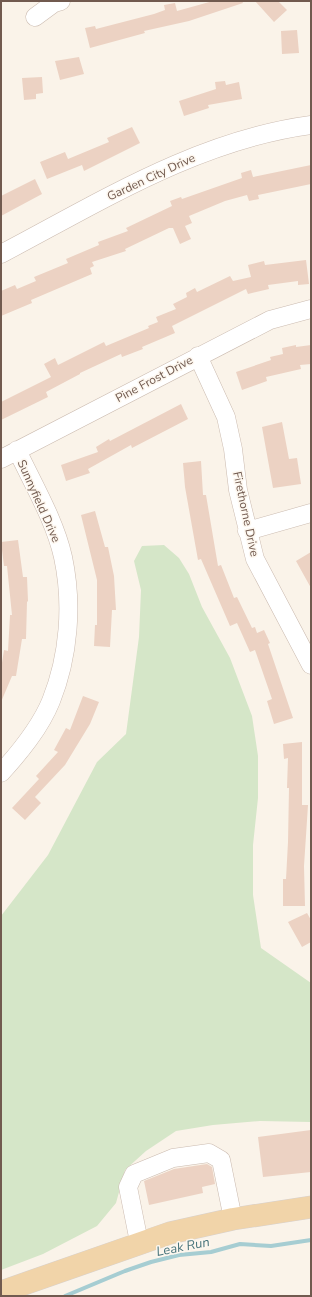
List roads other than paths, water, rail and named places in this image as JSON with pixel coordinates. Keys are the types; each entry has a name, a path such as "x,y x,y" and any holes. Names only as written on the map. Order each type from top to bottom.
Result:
{"main road":[{"path":"1,1292 170,1232 234,1219 311,1207"}],"street":[{"path":"35,17 54,3 61,1"},
{"name":"Garden City Drive","path":"1,254 132,184 184,161 238,141 282,129 311,125"},
{"name":"Pine Frost Drive","path":"1,459 270,320 311,309"},
{"name":"Firethorne Drive","path":"198,356 226,417 234,449 238,490 254,559 311,665"},
{"name":"Sunnyfield Drive","path":"1,773 27,743 51,702 62,666 69,598 63,556 46,510 17,450"},
{"path":"247,531 311,513"},
{"path":"139,1242 128,1187 134,1174 173,1158 209,1153 221,1160 234,1219"}],"waterway":[{"name":"Leak Run","path":"65,1296 125,1271 151,1262 179,1255 211,1252 240,1244 271,1246 311,1240"}]}
